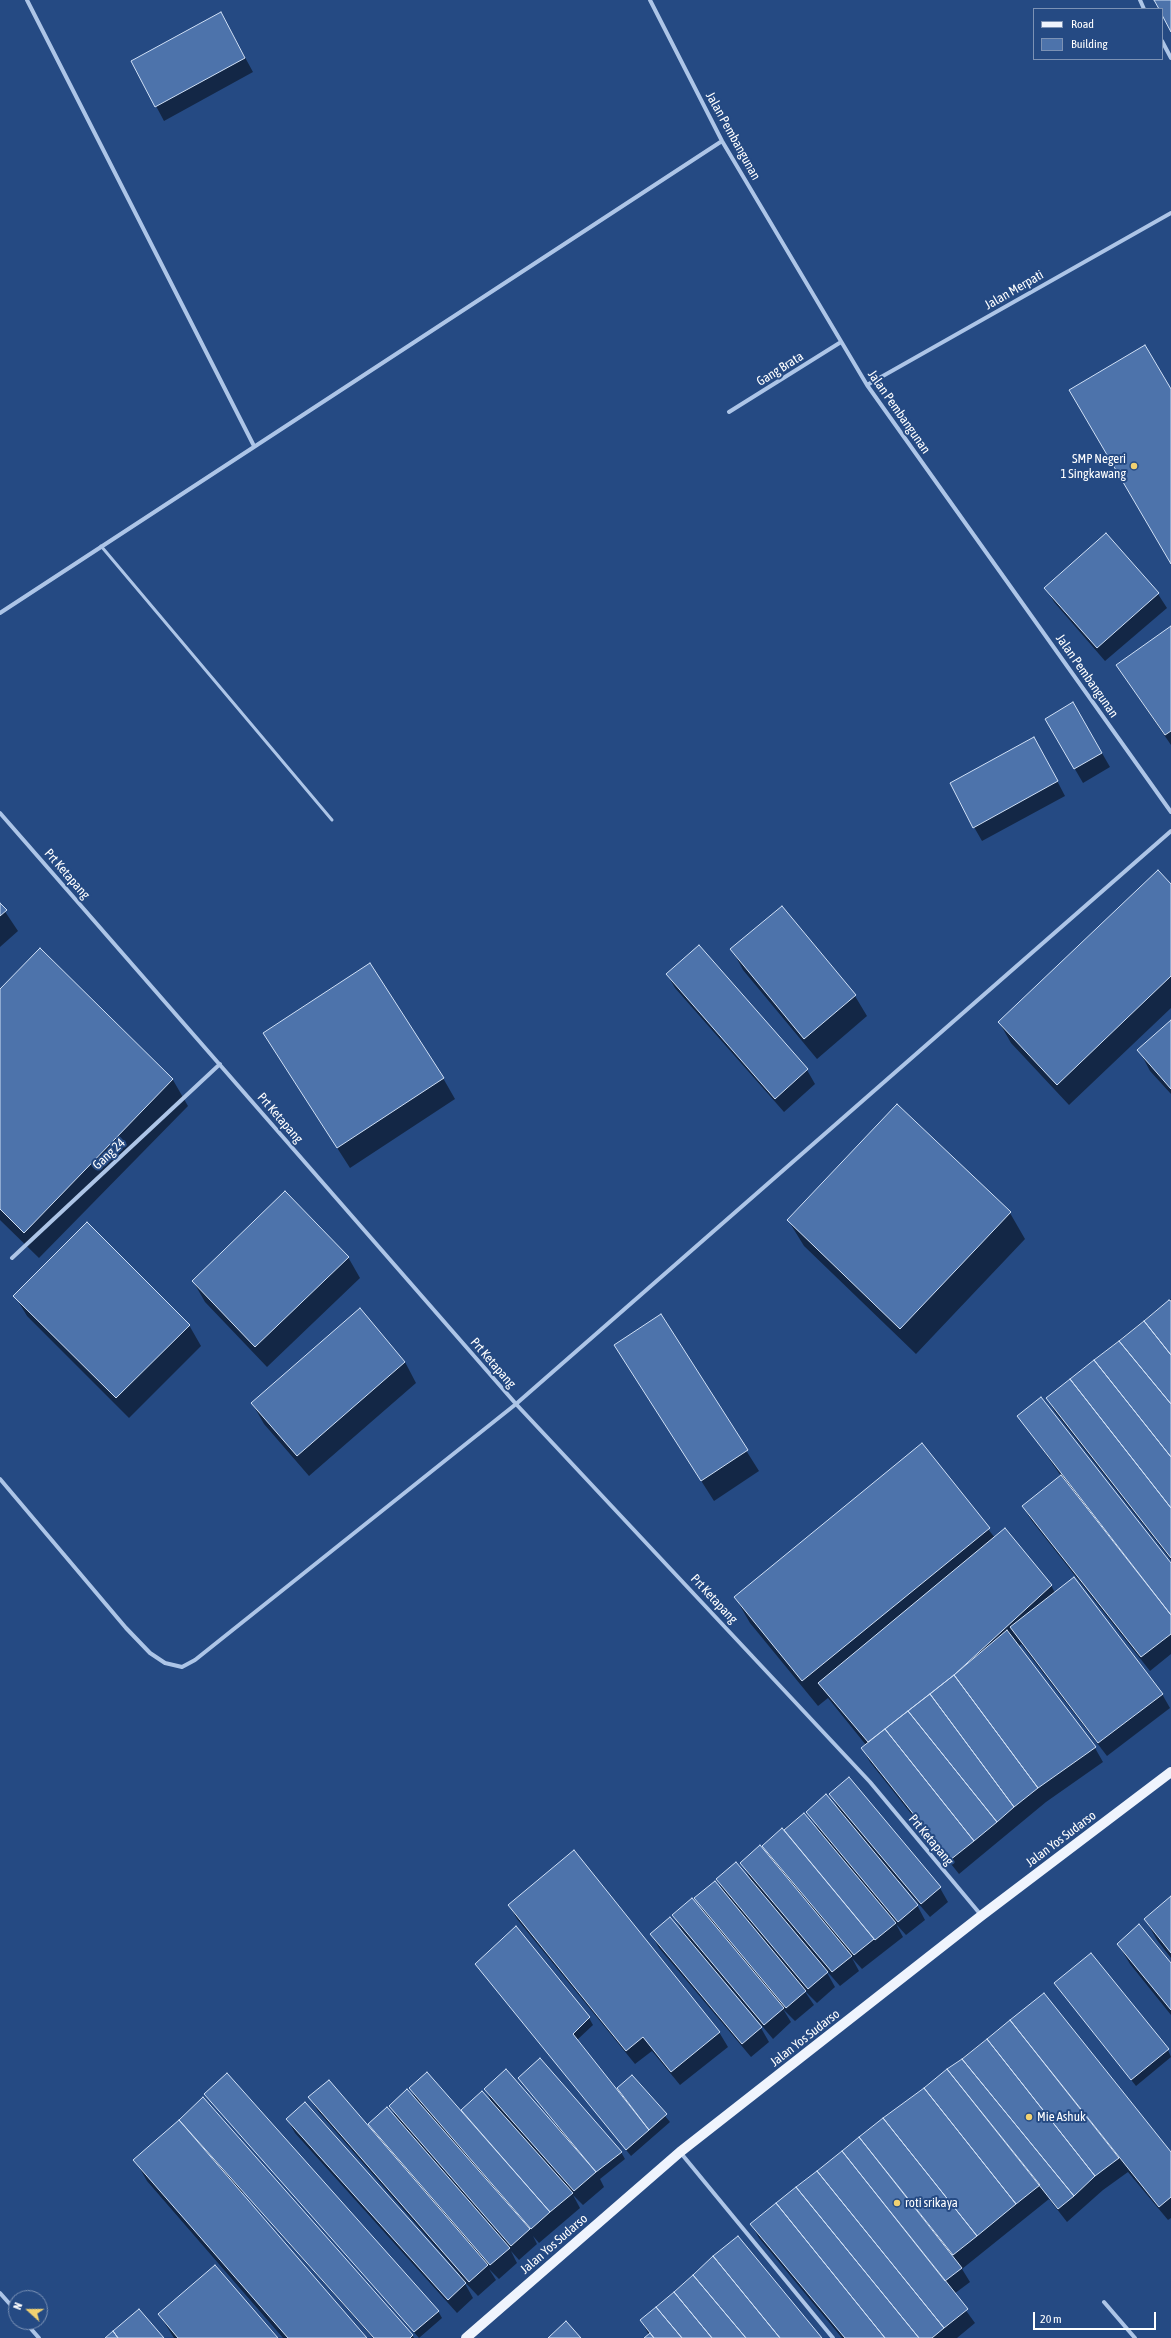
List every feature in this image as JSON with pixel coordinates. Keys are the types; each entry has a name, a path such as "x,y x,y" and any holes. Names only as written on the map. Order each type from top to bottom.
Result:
{"main road":[{"name":"Jalan Yos Sudarso","path":"466,2338 680,2152 981,1916 1171,1772"}],"street":[{"path":"27,0 254,446"},
{"name":"Jalan Pembangunan","path":"650,0 722,141 867,385 1171,812"},
{"path":"1163,43 1171,58"},
{"path":"0,613 722,141"},
{"name":"Jalan Merpati","path":"867,385 1171,213"},
{"name":"Gang Brata","path":"729,412 842,342"},
{"name":"Prt Ketapang","path":"0,813 516,1404 870,1782 981,1916"},
{"path":"0,1479 130,1633 150,1652 165,1663 182,1667 195,1660 226,1637 516,1404 1171,831"},
{"name":"Gang 24","path":"12,1258 220,1064"},
{"path":"680,2152 833,2338"},
{"path":"0,2292 8,2302"},
{"path":"1104,2302 1135,2338"},
{"path":"32,2330 39,2338"}],"lane":[{"path":"101,546 332,820"}],"building":[{"path":"1154,0 1171,0 1171,32 1163,17 1163,8 1158,8"},
{"path":"221,12 245,58 155,107 131,61"},
{"path":"1145,345 1171,389 1171,564 1069,390"},
{"path":"1106,533 1159,593 1097,648 1044,588"},
{"path":"1171,626 1171,731 1165,735 1116,665"},
{"path":"1073,702 1102,753 1074,769 1045,719"},
{"path":"1034,737 1058,781 973,828 950,783"},
{"path":"1158,870 1171,884 1171,976 1057,1085 998,1022"},
{"path":"0,903 7,910 0,916"},
{"path":"782,906 856,995 804,1039 730,949"},
{"path":"699,945 808,1069 775,1099 666,974"},
{"path":"40,948 173,1079 24,1233 0,1209 0,989"},
{"path":"370,963 444,1078 337,1148 263,1033"},
{"path":"1171,1020 1171,1089 1137,1050"},
{"path":"897,1104 1011,1212 900,1329 787,1220"},
{"path":"285,1191 349,1257 255,1347 192,1281"},
{"path":"87,1222 190,1325 116,1398 13,1296"},
{"path":"1169,1300 1171,1301 1171,1355 1144,1321"},
{"path":"360,1308 405,1362 297,1456 251,1403"},
{"path":"661,1314 748,1450 701,1481 614,1345"},
{"path":"1144,1321 1171,1355 1171,1404 1119,1341"},
{"path":"1119,1341 1171,1404 1171,1457 1094,1360"},
{"path":"1094,1360 1171,1457 1171,1508 1070,1379"},
{"path":"1070,1379 1171,1508 1171,1558 1046,1398"},
{"path":"1041,1397 1171,1563 1171,1615 1017,1416"},
{"path":"922,1443 990,1528 802,1681 734,1597"},
{"path":"1061,1475 1171,1615 1171,1634 1141,1657 1022,1506"},
{"path":"1005,1528 1052,1585 954,1675 868,1742 818,1683"},
{"path":"1074,1577 1163,1694 1098,1743 1010,1627"},
{"path":"1007,1630 1096,1747 1038,1788 954,1675"},
{"path":"954,1675 1038,1788 1014,1807 930,1694"},
{"path":"930,1694 1014,1807 997,1822 908,1711"},
{"path":"908,1711 997,1822 974,1841 885,1729"},
{"path":"885,1729 974,1841 950,1860 861,1748"},
{"path":"849,1777 941,1887 921,1904 829,1794"},
{"path":"826,1794 918,1905 898,1922 806,1812"},
{"path":"804,1813 896,1923 875,1940 784,1830"},
{"path":"782,1828 874,1939 854,1955 762,1846"},
{"path":"760,1845 852,1956 832,1972 740,1863"},
{"path":"574,1850 720,2032 671,2072 643,2037 626,2051 508,1905"},
{"path":"736,1862 828,1972 808,1989 716,1879"},
{"path":"715,1881 806,1991 786,2008 694,1898"},
{"path":"1171,1896 1171,1953 1144,1919"},
{"path":"692,1898 784,2008 764,2025 672,1915"},
{"path":"670,1917 762,2027 742,2044 650,1934"},
{"path":"1139,1924 1171,1963 1171,2010 1117,1944"},
{"path":"516,1926 590,2017 573,2034 649,2130 626,2150 475,1964"},
{"path":"1091,1953 1169,2049 1131,2080 1054,1983"},
{"path":"1044,1993 1171,2152 1171,2197 1159,2207 1010,2020"},
{"path":"1010,2020 1119,2158 1095,2176 987,2039"},
{"name":"Mie Ashuk","path":"987,2039 1095,2176 1074,2196 962,2059"},
{"path":"540,2058 622,2152 596,2172 518,2078"},
{"path":"962,2059 1074,2196 1058,2209 947,2069"},
{"path":"506,2069 596,2172 574,2191 484,2089"},
{"path":"947,2069 1040,2185 1016,2204 924,2088"},
{"path":"427,2072 550,2212 531,2229 409,2088"},
{"path":"227,2073 439,2311 414,2332 204,2094"},
{"path":"632,2075 667,2114 649,2130 617,2088"},
{"path":"329,2080 488,2265 469,2282 308,2097"},
{"path":"924,2088 1016,2204 977,2236 883,2118"},
{"path":"407,2089 530,2229 511,2246 389,2106"},
{"path":"482,2091 573,2193 550,2212 461,2110"},
{"path":"203,2097 413,2335 410,2338 374,2338 179,2120"},
{"path":"305,2102 466,2283 448,2300 286,2119"},
{"path":"387,2107 510,2248 490,2265 368,2124"},
{"path":"883,2118 977,2236 953,2255 859,2137"},
{"path":"179,2120 367,2338 288,2338 133,2160"},
{"name":"roti srikaya","path":"859,2137 962,2268 945,2281 842,2151"},
{"path":"842,2151 968,2309 944,2328 817,2171"},
{"path":"817,2171 944,2328 932,2338 919,2338 796,2187"},
{"path":"796,2187 919,2338 885,2338 776,2203"},
{"path":"776,2203 885,2338 845,2338 750,2224"},
{"path":"738,2236 822,2338 780,2338 713,2256"},
{"path":"713,2256 780,2338 746,2338 693,2275"},
{"path":"215,2265 278,2338 178,2338 158,2314"},
{"path":"693,2275 746,2338 712,2338 674,2292"},
{"path":"674,2292 712,2338 682,2338 656,2307"},
{"path":"656,2307 682,2338 654,2338 640,2320"},
{"path":"139,2309 164,2338 118,2338 113,2331"},
{"path":"566,2321 581,2338 548,2338"},
{"path":"113,2331 118,2338 105,2338"},
{"path":"650,2333 654,2338 644,2338"}],"place":[{"name":"SMP Negeri 1 Singkawang","path":"1134,466"},
{"name":"Mie Ashuk","path":"1029,2117"},
{"name":"roti srikaya","path":"897,2203"}]}
